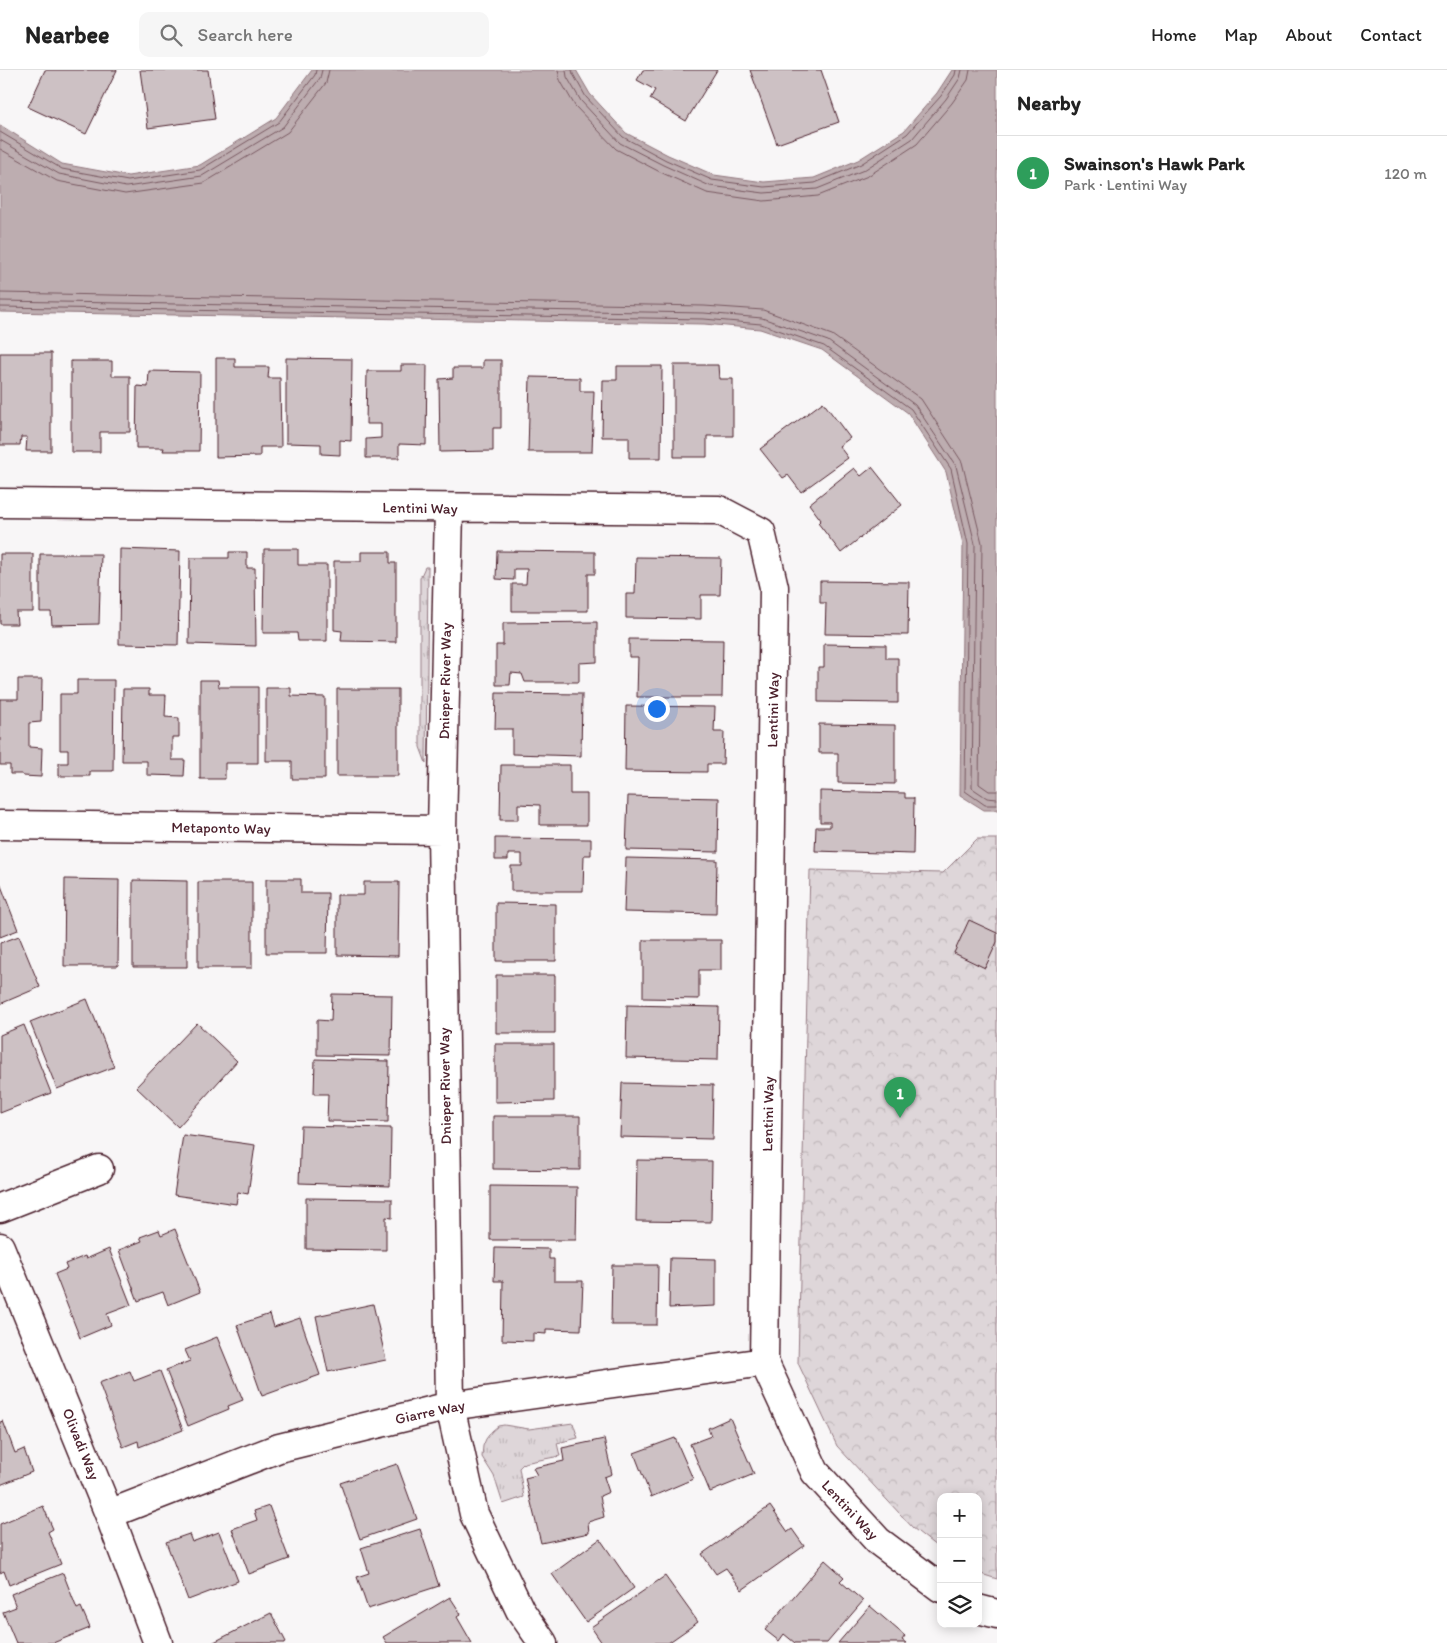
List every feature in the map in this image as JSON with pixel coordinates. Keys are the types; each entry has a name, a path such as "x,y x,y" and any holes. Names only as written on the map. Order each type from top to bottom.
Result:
{"street":[{"name":"Lentini Way","path":"0,503 449,509 719,510 761,532 774,587 764,1362 815,1472 878,1541 937,1585"},
{"name":"Dnieper River Way","path":"449,509 442,830 450,1406 474,1514 520,1610 542,1643"},
{"name":"Metaponto Way","path":"0,826 442,830"},
{"path":"0,1208 99,1169"},
{"name":"Olivadi Way","path":"0,1247 109,1514 158,1643"},
{"name":"Giarre Way","path":"109,1514 279,1448 450,1406 764,1362"},
{"path":"982,1610 997,1614"}],"green space":[{"path":"425,567 428,567 426,763 420,747 420,578"},
{"path":"977,839 997,839 997,1579 982,1574 982,1493 937,1493 937,1547 913,1528 837,1446 798,1363 810,870 943,873"},
{"path":"573,1423 578,1438 557,1443 560,1456 524,1463 519,1468 524,1497 503,1504 494,1476 482,1457 483,1446 492,1431 498,1426 504,1425 529,1429"}],"water":[{"path":"312,70 576,70 590,94 626,133 668,155 714,175 764,182 814,178 858,160 904,131 937,93 952,70 997,70 997,810 984,810 960,795 963,544 946,472 908,413 822,350 760,329 704,324 0,312 0,125 62,164 128,176 200,165 276,118"}],"building":[{"path":"45,70 117,70 86,134 28,107"},
{"path":"140,70 208,70 215,119 148,128"},
{"path":"643,70 717,70 686,121 650,99 655,90 637,80"},
{"path":"750,70 821,70 839,122 777,144"},
{"path":"0,353 51,353 51,451 26,451 27,437 21,437 20,445 0,445"},
{"path":"216,358 235,358 235,367 269,367 268,378 280,378 281,447 260,447 260,456 216,457"},
{"path":"286,358 352,359 351,441 340,440 340,455 321,454 321,444 286,443"},
{"path":"483,360 501,360 501,428 493,428 493,451 440,452 439,379 453,378 453,368 483,368"},
{"path":"71,361 112,361 112,376 130,376 130,432 100,432 100,452 71,452"},
{"path":"401,365 427,365 426,445 399,444 399,458 366,458 366,439 381,438 381,424 366,424 367,371 401,371"},
{"path":"674,365 718,365 719,379 733,379 733,436 707,436 707,457 674,457"},
{"path":"617,366 662,366 661,458 629,458 629,437 602,437 603,380 617,380"},
{"path":"149,371 200,372 199,451 163,451 164,448 136,448 137,386 148,387"},
{"path":"530,377 580,378 580,391 594,391 592,452 528,452"},
{"path":"823,402 850,438 839,446 848,458 801,492 788,475 783,478 760,449"},
{"path":"872,467 902,505 841,553 818,523 821,520 809,504 854,468 861,476"},
{"path":"120,549 180,551 178,645 119,644"},
{"path":"264,549 298,549 298,565 327,565 327,641 298,641 297,633 263,633"},
{"path":"497,551 595,552 595,574 588,574 588,611 512,611 512,584 526,584 527,569 514,569 514,580 496,579"},
{"path":"229,552 247,552 247,568 255,568 256,646 189,644 190,558 229,558"},
{"path":"361,552 390,552 390,563 396,563 396,642 341,641 342,631 334,630 334,561 361,561"},
{"path":"0,554 33,554 33,612 16,612 17,624 0,624"},
{"path":"40,554 101,554 99,624 52,625 51,612 40,612"},
{"path":"636,557 721,558 720,595 701,595 701,619 626,618 626,594 635,594"},
{"path":"820,581 909,582 908,635 825,634 826,603 820,603"},
{"path":"597,622 597,662 579,663 579,682 525,682 522,674 511,673 510,685 496,685 496,645 503,645 503,623"},
{"path":"629,639 723,640 722,697 637,697 638,657 629,657"},
{"path":"824,644 886,645 886,658 898,658 898,703 818,702 818,667 824,667"},
{"path":"18,679 42,679 41,722 29,723 29,747 42,748 41,777 10,774 10,765 0,765 0,699 18,699"},
{"path":"77,680 114,680 113,771 90,771 90,776 59,776 59,763 68,763 68,750 60,750 60,694 77,694"},
{"path":"200,680 218,680 219,687 258,687 258,763 225,763 225,779 200,779"},
{"path":"266,688 291,688 291,696 325,697 325,779 292,779 292,761 266,761"},
{"path":"123,689 149,689 149,695 166,695 165,717 179,718 179,737 172,737 172,760 185,760 184,776 147,775 147,761 122,761"},
{"path":"337,689 398,689 398,776 337,776"},
{"path":"496,693 582,694 581,756 512,754 512,729 495,729"},
{"path":"626,706 715,707 714,732 724,732 723,764 707,764 707,772 625,771"},
{"path":"819,724 895,725 895,784 838,783 838,753 819,753"},
{"path":"501,765 570,765 570,794 587,794 587,825 540,825 540,805 518,804 518,820 500,820"},
{"path":"820,791 905,793 905,798 914,798 913,854 815,851 816,827 830,827 830,822 820,822"},
{"path":"628,796 719,798 718,852 626,850"},
{"path":"495,838 591,839 591,855 584,855 583,891 511,891 511,866 522,866 522,854 508,854 508,860 495,860"},
{"path":"626,858 717,860 716,914 624,912"},
{"path":"65,879 119,880 118,966 64,966"},
{"path":"266,879 301,879 301,893 328,893 327,953 266,953"},
{"path":"133,880 187,881 187,967 133,967"},
{"path":"198,882 252,882 252,968 198,968"},
{"path":"364,882 399,882 398,956 337,955 337,895 364,895"},
{"path":"0,883 18,930 0,937"},
{"path":"496,903 556,904 556,961 496,961"},
{"path":"969,920 997,933 997,942 985,968 954,953"},
{"path":"19,936 40,987 0,1004 0,943"},
{"path":"643,940 721,940 721,970 699,970 699,999 643,998"},
{"path":"496,975 555,975 555,1033 496,1033"},
{"path":"332,994 392,995 391,1056 317,1055 317,1020 331,1021"},
{"path":"87,999 114,1067 57,1089 30,1022"},
{"path":"627,1005 719,1007 718,1060 626,1058"},
{"path":"197,1023 237,1061 178,1127 136,1087"},
{"path":"24,1025 51,1093 0,1113 0,1035"},
{"path":"495,1044 554,1044 554,1101 495,1102"},
{"path":"315,1059 389,1061 388,1122 327,1121 328,1094 314,1094"},
{"path":"622,1083 713,1085 712,1139 620,1137"},
{"path":"493,1116 580,1116 580,1170 493,1169"},
{"path":"301,1126 391,1128 390,1186 299,1183"},
{"path":"183,1135 255,1145 248,1194 238,1192 236,1204 174,1195"},
{"path":"637,1160 712,1161 711,1222 636,1221"},
{"path":"490,1186 577,1187 576,1240 490,1240"},
{"path":"306,1198 392,1199 392,1218 386,1217 386,1250 306,1249"},
{"path":"175,1229 200,1292 168,1305 163,1292 138,1301 119,1250 142,1241 140,1237 159,1230 161,1235"},
{"path":"495,1248 549,1249 549,1259 554,1259 554,1281 583,1281 581,1330 546,1329 546,1334 533,1333 533,1341 502,1340 503,1281 494,1281"},
{"path":"109,1249 131,1305 107,1314 111,1325 80,1338 55,1274 67,1269 65,1264 85,1256 86,1259"},
{"path":"670,1258 716,1259 716,1306 669,1308"},
{"path":"612,1265 658,1265 657,1325 611,1325"},
{"path":"373,1304 386,1360 328,1372 316,1316"},
{"path":"270,1314 274,1327 300,1318 320,1375 262,1396 237,1325"},
{"path":"217,1337 243,1400 228,1406 229,1409 188,1426 166,1370 190,1361 185,1350"},
{"path":"130,1371 134,1381 160,1371 183,1430 139,1447 138,1441 123,1447 99,1383"},
{"path":"730,1418 754,1474 710,1492 690,1444 711,1436 708,1428"},
{"path":"3,1421 15,1453 24,1449 32,1472 0,1485 0,1422"},
{"path":"675,1438 693,1479 651,1497 634,1453"},
{"path":"604,1439 612,1474 604,1477 609,1492 600,1496 604,1517 588,1522 589,1533 541,1543 525,1478 537,1475 533,1468 564,1461 562,1448"},
{"path":"397,1464 417,1519 360,1539 340,1483"},
{"path":"43,1506 53,1529 48,1532 61,1564 9,1585 4,1571 0,1573 0,1524"},
{"path":"269,1506 289,1559 249,1574 232,1529 257,1520 254,1511"},
{"path":"770,1506 788,1532 792,1529 804,1546 742,1590 726,1568 716,1574 702,1554"},
{"path":"420,1529 439,1586 368,1609 357,1577 369,1573 361,1548"},
{"path":"219,1532 238,1581 188,1600 166,1542 189,1534 192,1542"},
{"path":"600,1539 634,1588 586,1622 552,1574"},
{"path":"825,1560 844,1577 840,1581 863,1601 827,1643 795,1643 784,1634 779,1641 765,1630"},
{"path":"63,1573 77,1609 81,1607 90,1628 53,1643 16,1643 3,1612 16,1607 11,1594"},
{"path":"665,1576 698,1622 668,1643 602,1643 591,1627"},
{"path":"450,1597 461,1614 457,1617 472,1643 387,1643 383,1637"},
{"path":"870,1606 905,1636 902,1640 906,1643 838,1643"},
{"path":"271,1613 286,1642 212,1643"}],"place":[{"name":"Swainson's Hawk Park","path":"900,1118"}]}
